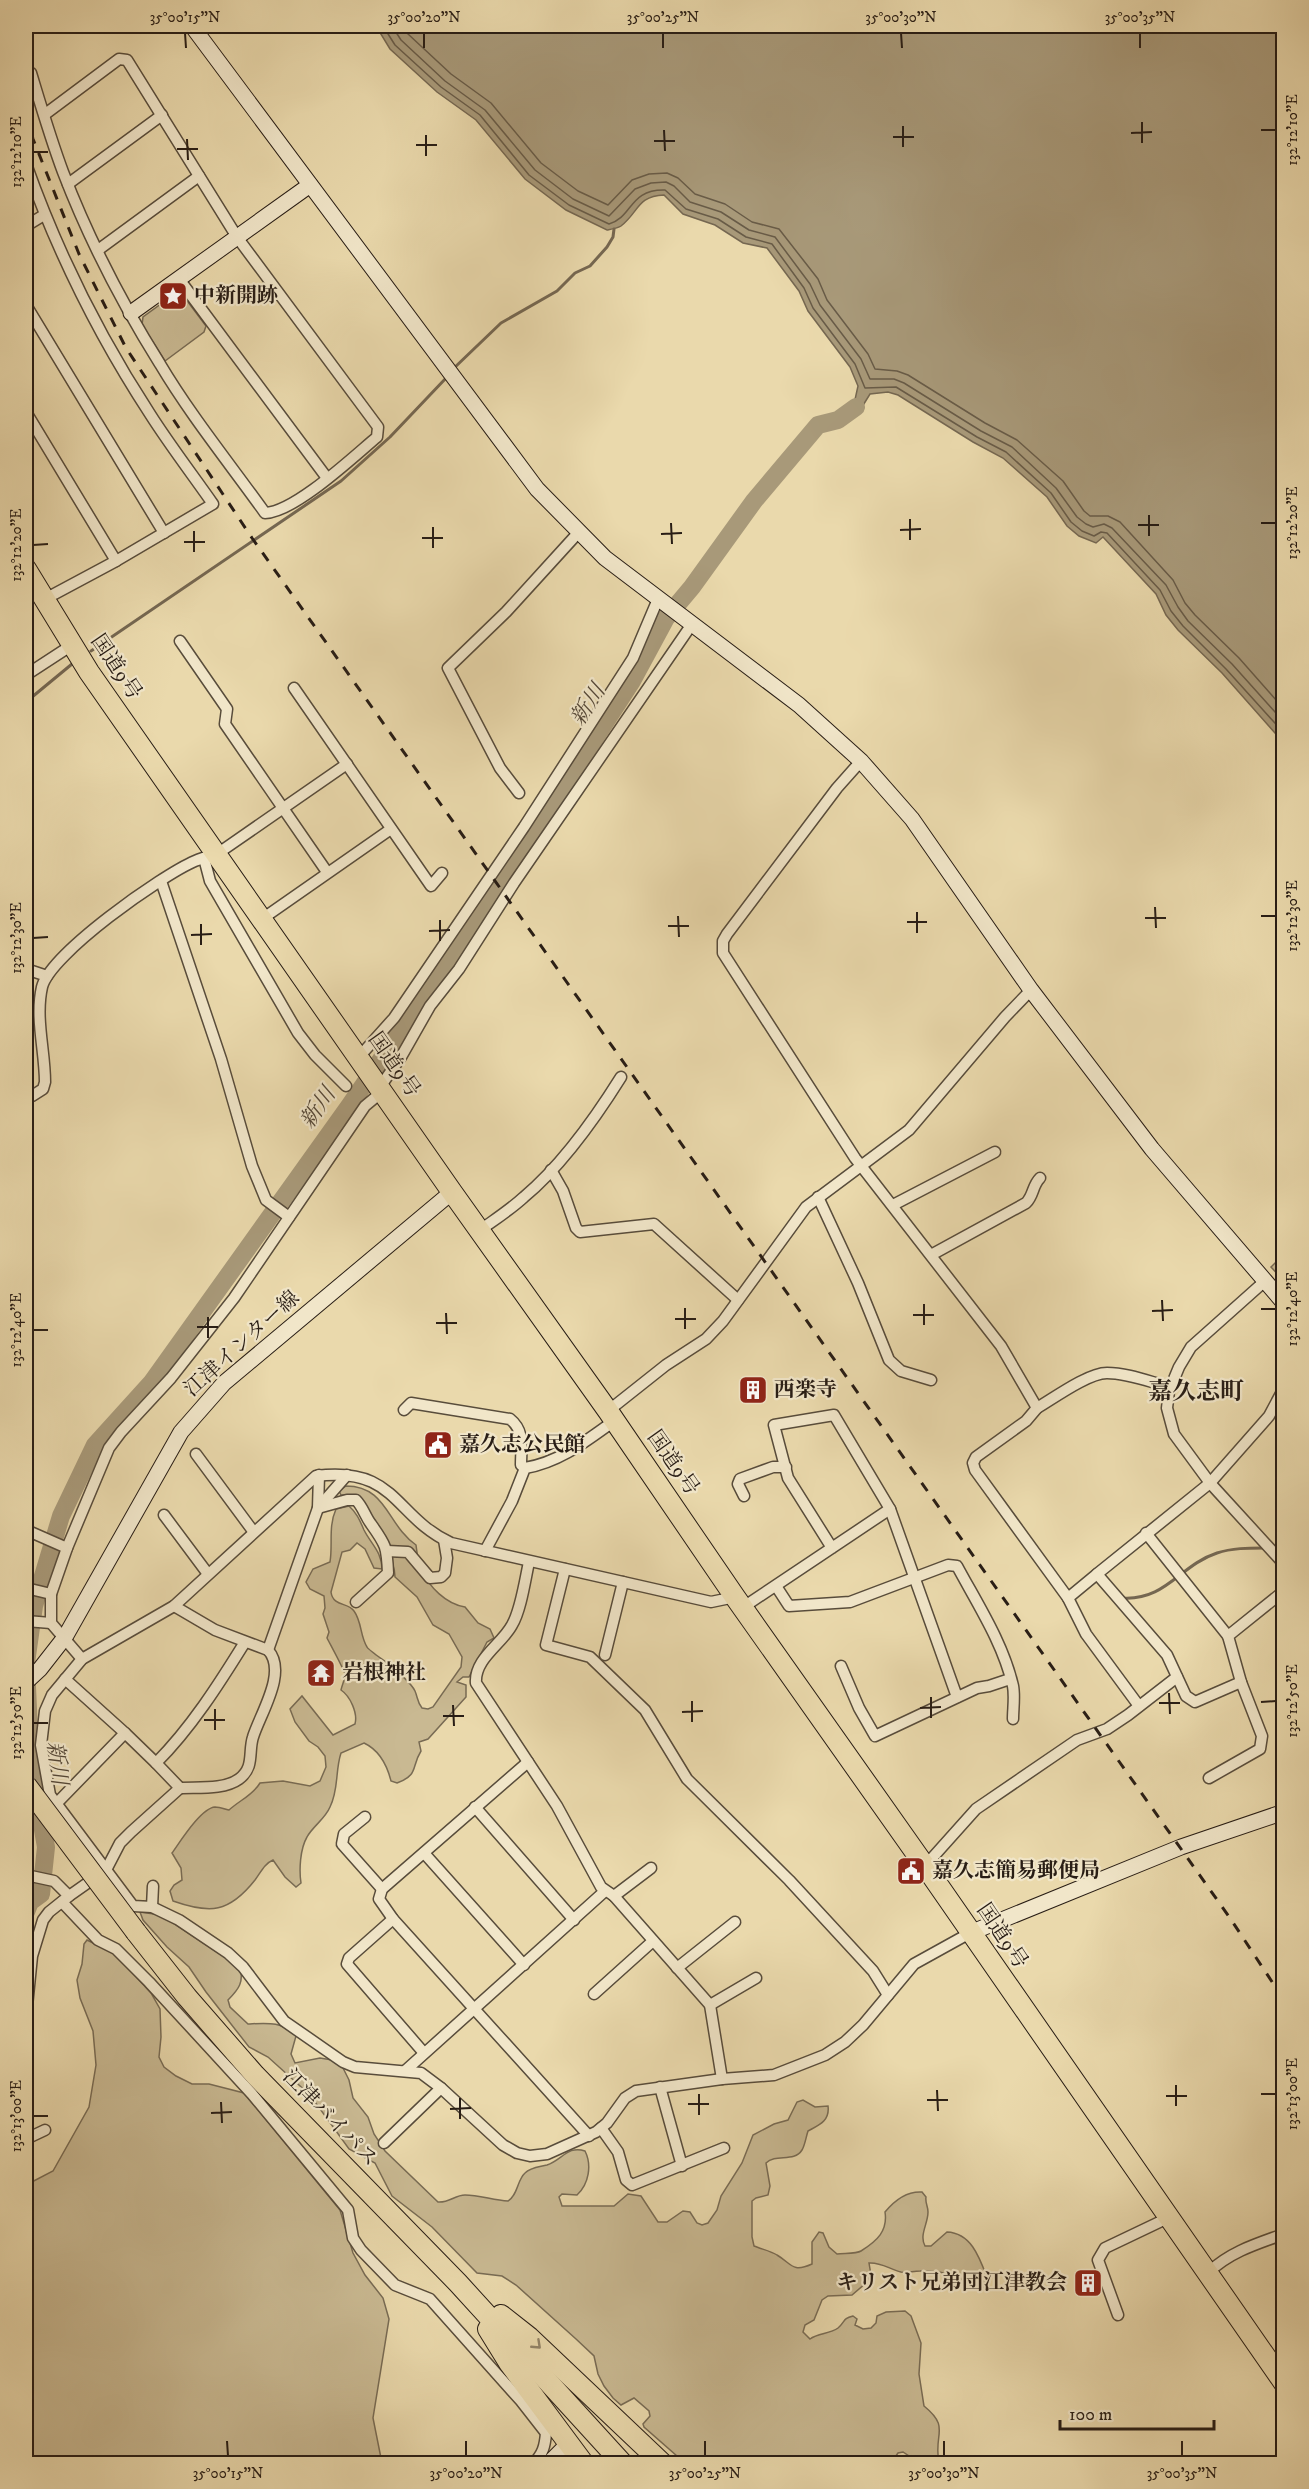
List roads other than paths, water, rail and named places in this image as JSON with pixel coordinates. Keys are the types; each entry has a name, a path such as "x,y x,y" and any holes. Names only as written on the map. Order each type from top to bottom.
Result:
{"highway":[{"name":"国道9号","path":"26,569 72,645 211,856 262,919 1209,2272 1284,2383"},
{"name":"江津バイパス","path":"26,1785 133,1935 263,2084 458,2283 623,2463"},
{"path":"26,1804 74,1870 133,1935"},
{"path":"458,2283 509,2363 584,2463"},
{"path":"458,2283 529,2337 663,2463"}],"street":[{"path":"192,26 527,478 578,533 605,558 819,721 861,761 912,819 1031,990 1152,1149 1284,1303"},
{"path":"31,73 44,115 68,184 98,250 131,313 160,365 265,513 276,513 327,478 377,437 378,427 237,237 128,60 119,59 44,115"},
{"path":"68,184 162,115"},
{"path":"26,165 44,215 99,327 149,413 213,504 116,561 45,599"},
{"path":"98,250 200,176"},
{"path":"131,313 310,185"},
{"path":"26,226 44,215"},
{"path":"179,279 327,478"},
{"path":"26,305 164,533"},
{"path":"26,412 116,561"},
{"path":"519,793 500,768 448,668 506,612 578,533"},
{"path":"361,1060 394,1018 524,828 633,658 660,600"},
{"path":"47,1622 49,1593 65,1547 109,1448 171,1378 209,1330 287,1216 380,1087 401,1057 430,1006 459,969 688,621"},
{"path":"180,641 227,708 225,724 327,872"},
{"path":"26,675 72,645"},
{"path":"294,688 431,886 442,873"},
{"path":"861,761 837,788 723,941 723,953 855,1158 1001,1346 1037,1408"},
{"path":"32,1096 43,1089 45,1082 40,1005 41,989 47,976 99,922 161,881 195,861 211,856 347,764"},
{"path":"262,919 392,829"},
{"path":"211,856 210,881 298,1032 315,1055 346,1086"},
{"path":"161,881 221,1059 252,1166 268,1203 287,1216"},
{"path":"26,969 47,976"},
{"path":"525,1468 565,1455 666,1365 706,1339 738,1300 806,1207 909,1130 1005,1017 1031,990"},
{"path":"479,1232 525,1197 551,1170 604,1103 621,1077"},
{"path":"893,1205 994,1152"},
{"path":"551,1170 563,1191 578,1231 583,1233 606,1231 654,1224 738,1300"},
{"path":"931,1254 1026,1203 1032,1197 1034,1185 1040,1178"},
{"name":"江津インター線","path":"26,1682 40,1669 65,1637 182,1432 204,1405 224,1383 262,1349 452,1192"},
{"path":"818,1197 858,1283 889,1360 901,1371 932,1380"},
{"path":"1265,1281 1191,1347 1170,1387 1167,1408 1174,1434 1210,1483 1284,1564"},
{"path":"1139,1706 1086,1634 1068,1598 975,1470 973,1463 976,1457 1026,1421 1037,1408 1095,1375 1106,1373 1127,1375 1170,1387"},
{"path":"1068,1598 1210,1483 1269,1416 1284,1388"},
{"path":"404,1410 411,1403 510,1419 521,1434 521,1465 525,1468"},
{"path":"832,1548 788,1478 774,1425 834,1415 890,1509 957,1697"},
{"path":"196,1454 253,1531"},
{"path":"744,1496 738,1484 740,1479 773,1467 786,1467"},
{"path":"485,1551 513,1500 525,1468"},
{"path":"268,1650 318,1508 319,1475"},
{"path":"890,1509 776,1586 739,1603 711,1602 529,1562 444,1540 435,1536 382,1486 346,1475 319,1475 253,1531 174,1606 82,1659 48,1703 41,1745 50,1795 133,1906 152,1907 179,1920 228,1953 243,1967 284,2021 355,2067 421,2073 441,2088 503,2145 517,2153 530,2156 547,2154 589,2136 601,2128 631,2094 660,2087 774,2075 825,2055 851,2036 914,1964 970,1933 1181,1848 1284,1812"},
{"path":"318,1508 346,1475"},
{"path":"318,1508 347,1500 356,1500 381,1536 387,1551 388,1573 356,1602"},
{"path":"164,1515 208,1574"},
{"path":"26,1530 65,1547"},
{"path":"1146,1533 1228,1636 1241,1682 1262,1736 1260,1749 1209,1778"},
{"path":"387,1551 408,1552 430,1578 437,1578 445,1573 447,1566 444,1540"},
{"path":"529,1562 513,1624 481,1664 476,1680 557,1806 609,1894 710,2006 722,2079"},
{"path":"776,1586 789,1606 850,1602 948,1565 957,1566 995,1636 1013,1687 1013,1719"},
{"path":"565,1569 546,1645 590,1657 645,1710 687,1779 789,1880 873,1971 888,1995"},
{"path":"1097,1574 1167,1655 1186,1696 1195,1702 1241,1682"},
{"path":"605,1655 623,1582"},
{"path":"28,1588 49,1593"},
{"path":"1228,1636 1284,1591"},
{"path":"26,2016 27,1981 32,1956 39,1930 49,1912 106,1870 120,1843 180,1788 225,1785 240,1778 246,1772 251,1760 252,1738 271,1697 274,1658 268,1650 215,1630 174,1606"},
{"path":"26,1621 47,1622 65,1637 82,1659"},
{"path":"156,1763 185,1730 245,1642"},
{"path":"841,1666 859,1708 875,1736 977,1688 1010,1679"},
{"path":"925,1866 976,1809 1077,1740 1107,1729 1177,1677"},
{"path":"66,1679 180,1788"},
{"path":"56,1804 125,1733"},
{"path":"528,1762 382,1889 379,1902 589,2136"},
{"path":"475,1807 574,1920"},
{"path":"365,1817 344,1834 342,1844 382,1889"},
{"path":"424,1853 524,1965"},
{"path":"406,2070 574,1920 609,1894 651,1868"},
{"path":"29,1876 50,1879 58,1884 66,1899 98,1940 116,1949 252,2094 348,2210 353,2238 361,2250 394,2285 430,2299 521,2401 546,2433 545,2446 533,2463"},
{"path":"152,1907 153,1886"},
{"path":"393,1919 350,1958 347,1964 424,2053"},
{"path":"677,1968 735,1922"},
{"path":"594,1994 653,1941"},
{"path":"710,2006 756,1978"},
{"path":"660,2087 682,2166"},
{"path":"384,2144 441,2088"},
{"path":"601,2128 618,2152 626,2180 630,2184 639,2184 724,2148"},
{"path":"26,2139 45,2130"},
{"path":"1118,2315 1098,2260 1101,2254 1105,2248 1170,2217"},
{"path":"1209,2272 1220,2261 1234,2253 1284,2234"},
{"path":"548,2463 568,2444"}],"water":[{"path":"376,26 1283,26 1283,742 1222,673 1178,630 1166,615 1156,594 1103,537 1096,543 1079,536 1067,526 1047,497 1003,458 898,395 888,392 870,394 862,407 857,408 854,404 858,386 850,367 808,311 799,291 767,248 743,243 715,225 683,214 664,195 648,198 621,226 607,230 566,210 525,179 476,120 437,92 390,49"}],"waterway":[{"path":"453,369 501,323 557,291 575,273 590,266 607,247 613,237 614,229"},
{"path":"91,651 341,481 390,437 447,377"},
{"name":"新川","path":"26,1912 30,1902 41,1894 46,1847 30,1756 26,1663 34,1606 61,1516 95,1445 152,1382 350,1105 486,906 632,681 666,618 692,587 754,501 818,425 838,420 856,407"},
{"path":"26,702 72,664"},
{"path":"1122,1598 1150,1594 1217,1553 1234,1549 1264,1548"},
{"path":"1273,1548 1284,1548"}],"railway":[{"path":"26,115 33,139 79,254 126,348 252,538 1230,1918 1284,2000"}],"place":[{"name":"中新開跡","path":"173,296"},
{"name":"西楽寺","path":"753,1390"},
{"name":"嘉久志公民館","path":"438,1445"},
{"name":"岩根神社","path":"321,1673"},
{"name":"嘉久志簡易郵便局","path":"911,1871"},
{"name":"キリスト兄弟団江津教会","path":"1088,2283"}],"district":[{"name":"嘉久志町","path":"1196,1392"}]}
